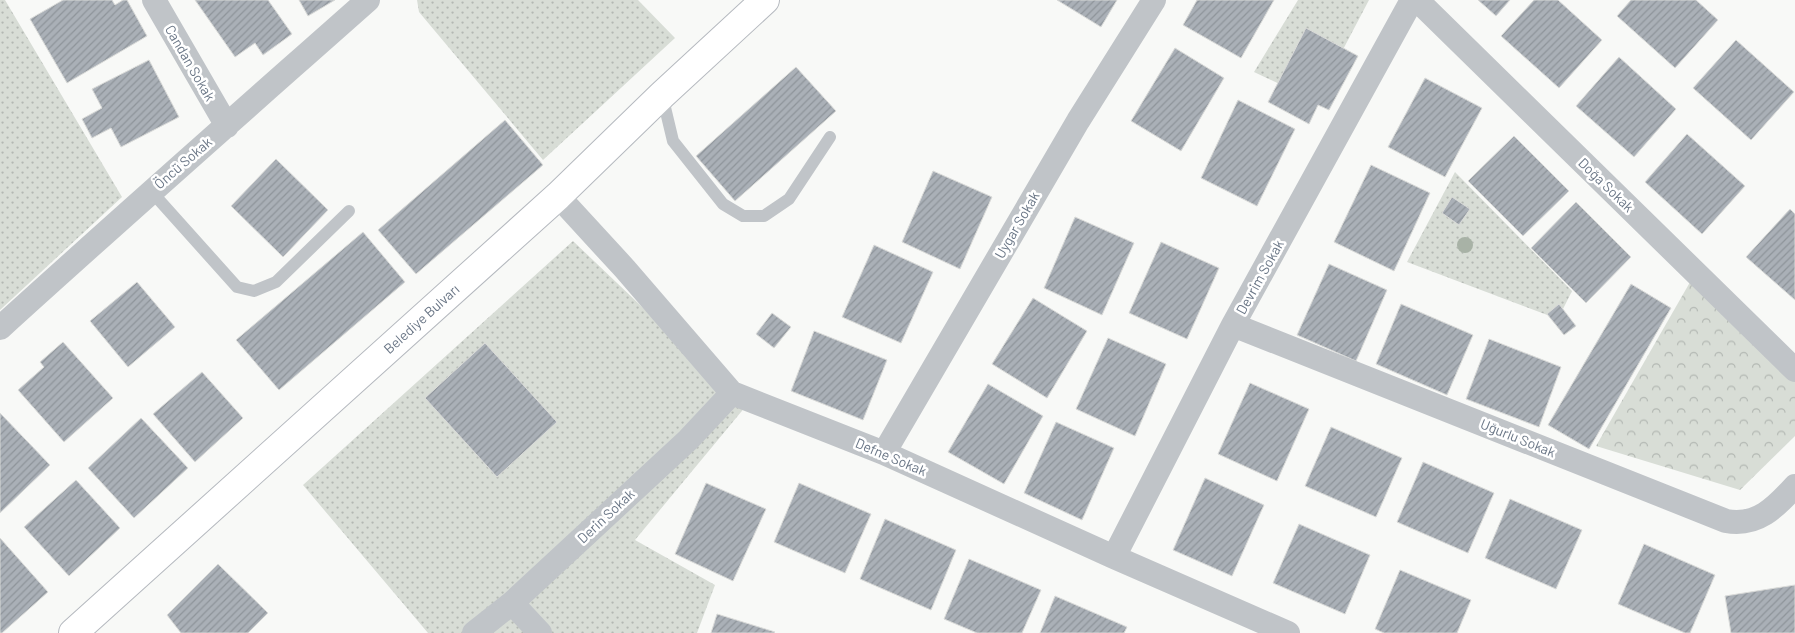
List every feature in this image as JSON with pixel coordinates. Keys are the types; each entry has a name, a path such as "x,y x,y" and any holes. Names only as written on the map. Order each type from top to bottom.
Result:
{"main road":[{"name":"Belediye Bulvarı","path":"73,633 558,196 662,95 765,0"}],"street":[{"name":"Candan Sokak","path":"154,0 227,126"},
{"name":"Öncü Sokak","path":"0,328 151,191 368,0"},
{"name":"Uygar Sokak","path":"884,453 1078,121 1154,0"},
{"name":"Devrim Sokak","path":"1114,557 1233,325 1412,0"},
{"name":"Doğa Sokak","path":"1418,0 1795,370"},
{"name":"Defne Sokak","path":"558,196 625,269 732,393 884,453 1288,633"},
{"name":"Uğurlu Sokak","path":"1233,325 1726,521 1736,523 1757,518 1773,509 1795,486"},
{"name":"Derin Sokak","path":"474,633 512,602 688,440 732,393"},
{"path":"512,602 540,633"}],"lane":[{"path":"662,95 673,141 723,204 743,216 764,216 788,199 830,137"},
{"path":"151,191 236,287 254,291 276,282 349,211"}],"green space":[{"path":"0,0 5,0 122,197 0,310"},
{"path":"417,0 638,0 675,38 543,160 419,12"},
{"path":"1298,0 1369,0 1316,101 1254,72"},
{"path":"1455,172 1572,291 1558,319 1407,262"},
{"path":"573,241 746,406 635,540 715,585 697,633 428,633 303,485"},
{"path":"1697,270 1795,366 1795,436 1740,490 1596,446"}],"building":[{"path":"63,0 112,0 115,5 123,0 127,0 147,36 67,83 30,19"},
{"path":"195,0 268,0 292,34 263,55 255,43 235,57"},
{"path":"299,0 335,0 308,16"},
{"path":"1057,0 1117,0 1101,27"},
{"path":"1197,0 1274,0 1241,58 1183,25"},
{"path":"1478,0 1510,0 1496,16"},
{"path":"1534,0 1558,0 1602,40 1559,88 1501,36"},
{"path":"1631,0 1696,0 1718,20 1675,68 1617,16"},
{"path":"1306,28 1358,56 1329,110 1318,105 1309,124 1268,102"},
{"path":"1736,40 1794,92 1751,140 1693,88"},
{"path":"1175,48 1224,78 1181,151 1131,121"},
{"path":"1619,57 1676,109 1634,157 1576,106"},
{"path":"149,60 179,117 121,147 111,128 92,138 82,119 102,108 92,89"},
{"path":"796,67 836,111 735,201 696,156"},
{"path":"1425,78 1482,108 1445,177 1388,147"},
{"path":"1238,100 1295,129 1257,206 1201,178"},
{"path":"505,120 543,165 416,274 378,230"},
{"path":"1687,134 1745,186 1702,234 1645,182"},
{"path":"1514,136 1569,191 1523,236 1468,181"},
{"path":"276,159 328,210 283,257 231,206"},
{"path":"1371,165 1430,193 1394,271 1334,242"},
{"path":"933,171 992,197 960,269 902,242"},
{"path":"1452,197 1470,209 1459,225 1442,213"},
{"path":"1576,202 1631,257 1586,303 1531,248"},
{"path":"1790,209 1795,214 1795,300 1746,257"},
{"path":"1075,217 1134,243 1102,315 1044,288"},
{"path":"363,232 405,282 279,390 236,340"},
{"path":"1161,242 1219,268 1187,339 1129,313"},
{"path":"874,245 933,272 901,343 842,317"},
{"path":"1329,264 1387,290 1356,361 1297,335"},
{"path":"137,282 175,327 128,367 90,321"},
{"path":"1631,284 1671,308 1589,449 1548,425"},
{"path":"1033,298 1087,331 1047,398 992,364"},
{"path":"1401,304 1473,335 1447,395 1376,364"},
{"path":"1559,304 1576,326 1564,335 1547,314"},
{"path":"772,313 791,327 774,348 756,334"},
{"path":"814,331 887,360 863,420 791,391"},
{"path":"1108,338 1166,364 1135,436 1076,409"},
{"path":"1489,339 1561,367 1539,427 1466,399"},
{"path":"63,342 113,398 64,442 18,390 44,367 40,362"},
{"path":"485,343 557,422 497,477 425,398"},
{"path":"202,372 243,418 195,462 153,414"},
{"path":"1250,383 1309,409 1277,481 1218,454"},
{"path":"988,384 1043,416 1004,484 948,452"},
{"path":"0,413 50,465 0,513"},
{"path":"141,418 188,468 134,518 88,468"},
{"path":"1056,422 1114,448 1082,520 1024,493"},
{"path":"1331,427 1402,458 1376,517 1305,486"},
{"path":"1423,462 1494,493 1468,553 1397,522"},
{"path":"1205,478 1264,505 1232,576 1173,550"},
{"path":"76,480 120,528 69,576 24,527"},
{"path":"706,483 766,509 733,581 675,554"},
{"path":"799,483 871,514 845,573 774,542"},
{"path":"1510,499 1582,530 1556,589 1485,558"},
{"path":"885,519 956,550 931,610 860,579"},
{"path":"1299,524 1370,555 1345,614 1273,583"},
{"path":"0,538 48,592 2,633 0,633"},
{"path":"1644,544 1715,575 1690,633 1685,633 1618,604"},
{"path":"969,559 1041,590 1022,633 977,633 944,619"},
{"path":"218,564 268,613 248,633 181,633 167,615"},
{"path":"1400,570 1471,600 1457,633 1384,633 1375,629"},
{"path":"1795,585 1795,633 1731,633 1725,596"},
{"path":"1055,596 1127,627 1124,633 1040,633"},
{"path":"717,614 775,632 711,633"}]}
